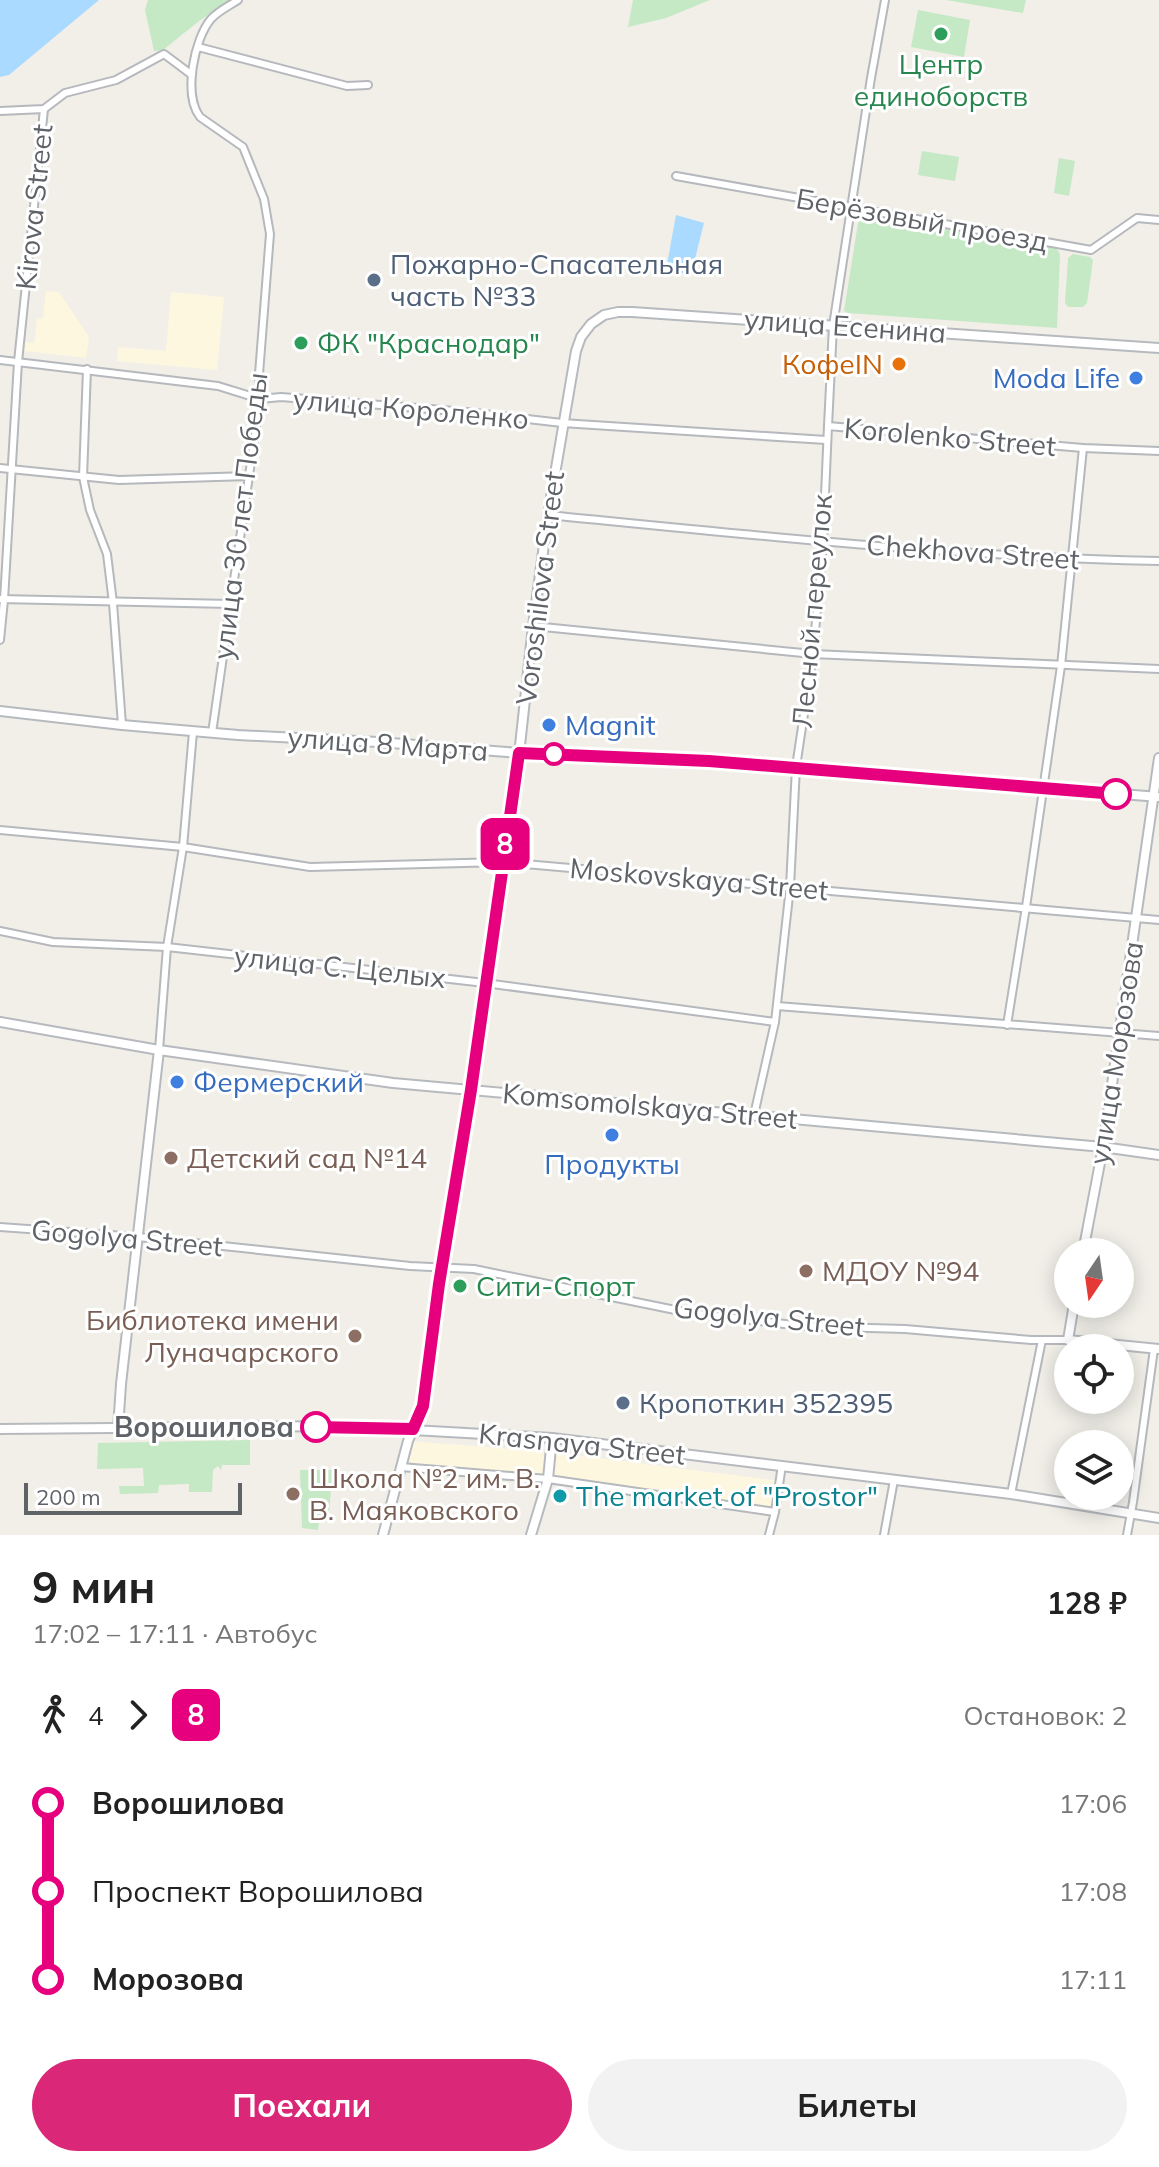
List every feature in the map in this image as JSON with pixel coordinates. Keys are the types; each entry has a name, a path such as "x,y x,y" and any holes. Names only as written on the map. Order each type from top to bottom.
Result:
{"main road":[{"name":"улица Есенина","path":"562,423 581,337 591,324 604,315 618,312 1159,348"},
{"name":"Voroshilova Street","path":"383,1535 401,1467 423,1406 519,753 533,626 562,423"},
{"name":"улица 8 Марта","path":"0,711 193,732 519,753 709,761 1156,797"},
{"name":"улица Морозова","path":"1086,1238 1103,1147 1156,797 1159,758"},
{"name":"Komsomolskaya Street","path":"0,1022 159,1050 393,1083 1103,1147 1159,1155"},
{"path":"118,1429 159,1050"},
{"name":"Gogolya Street","path":"1134,1347 1156,1349"},
{"name":"Krasnaya Street","path":"0,1429 342,1426 552,1438 1011,1494 1159,1518"},
{"path":"531,1535 548,1479 552,1438"}],"street":[{"path":"238,0 212,17 198,44 347,86 368,85"},
{"path":"828,426 833,326 885,0"},
{"name":"улица 30 лет Победы","path":"198,44 192,75 195,110 200,117 243,147 264,199 270,234 259,374 260,399 212,733"},
{"path":"0,111 44,109 65,93 116,80 164,54 192,75"},
{"name":"Kirova Street","path":"0,640 18,362 44,109"},
{"name":"Берёзовый проезд","path":"676,176 1091,250 1137,218 1159,220"},
{"path":"0,360 218,386 260,399"},
{"path":"87,369 83,477 90,510 107,554 122,725"},
{"name":"улица Короленко","path":"260,399 281,397 562,423"},
{"name":"Korolenko Street","path":"562,423 826,440 828,426 1083,448 1159,451"},
{"name":"Лесной переулок","path":"754,1115 775,1022 790,887 796,767 813,654 823,542 826,440"},
{"path":"1007,1025 1061,666 1083,448"},
{"path":"0,468 119,480 249,476"},
{"name":"Chekhova Street","path":"548,515 823,542 1072,559 1159,561"},
{"path":"2,600 231,604"},
{"path":"533,626 813,654 1159,669"},
{"path":"159,1050 167,947 183,847 193,732"},
{"name":"Moskovskaya Street","path":"0,830 183,847 310,867 502,862 1159,920"},
{"name":"улица С. Целых","path":"0,931 53,942 167,947 485,983 775,1022"},
{"path":"777,1006 1159,1036"},
{"name":"Gogolya Street","path":"0,1227 474,1269 690,1313 802,1326 905,1329 1054,1340"},
{"path":"1011,1494 1042,1340"},
{"path":"1127,1535 1156,1349"},
{"path":"769,1535 782,1465"},
{"name":"Krasnaya Street","path":"401,1467 548,1479 775,1512"},
{"path":"884,1535 894,1480"}],"shaded area":[{"path":"46,291 59,292 89,337 86,358 24,351 25,342 34,343 37,319 43,318"},
{"path":"171,292 224,297 217,370 117,361 118,347 166,351"},
{"path":"408,1441 551,1452 780,1481 775,1512 548,1479 401,1467"}],"green space":[{"path":"148,0 230,0 163,50 154,51 145,10"},
{"path":"633,0 710,0 666,18 628,27"},
{"path":"946,0 1026,0 1023,13"},
{"name":"Центр единоборств","path":"918,10 970,20 964,57 911,47"},
{"path":"922,151 959,157 955,181 918,175"},
{"path":"1059,158 1075,161 1069,196 1054,193"},
{"path":"868,215 1056,248 1060,254 1057,328 844,311 858,223"},
{"path":"1073,254 1093,260 1087,303 1083,307 1068,307 1065,303 1068,258"},
{"path":"250,1440 250,1465 222,1465 221,1470 218,1466 213,1470 212,1492 189,1492 189,1484 159,1485 158,1493 120,1494 119,1486 144,1486 143,1468 97,1469 98,1443"},
{"path":"300,1470 333,1470 328,1522 319,1522 318,1530 302,1528"}],"water":[{"path":"0,0 99,0 9,75 0,77"},
{"path":"676,215 704,223 691,275 666,270"}],"bus line":[{"name":"8","path":"316,1427 413,1429 423,1406 519,753 709,761 1116,794"}],"place":[{"name":"Центр единоборств","path":"941,34"},
{"name":"Пожарно-Спасательная часть №33","path":"374,280"},
{"name":"ФК \"Краснодар\"","path":"301,343"},
{"name":"КофеIN","path":"899,364"},
{"name":"Moda Life","path":"1136,378"},
{"name":"Magnit","path":"549,725"},
{"name":"Фермерский","path":"177,1082"},
{"name":"Продукты","path":"612,1135"},
{"name":"Детский сад №14","path":"171,1158"},
{"name":"МДОУ №94","path":"806,1271"},
{"name":"Сити-Спорт","path":"460,1286"},
{"name":"Библиотека имени Луначарского","path":"355,1336"},
{"name":"Кропоткин 352395","path":"623,1403"},
{"name":"Ворошилова","path":"316,1427"},
{"name":"Школа №2 им. В. В. Маяковского","path":"293,1494"},
{"name":"The market of \"Prostor\"","path":"560,1496"}]}
